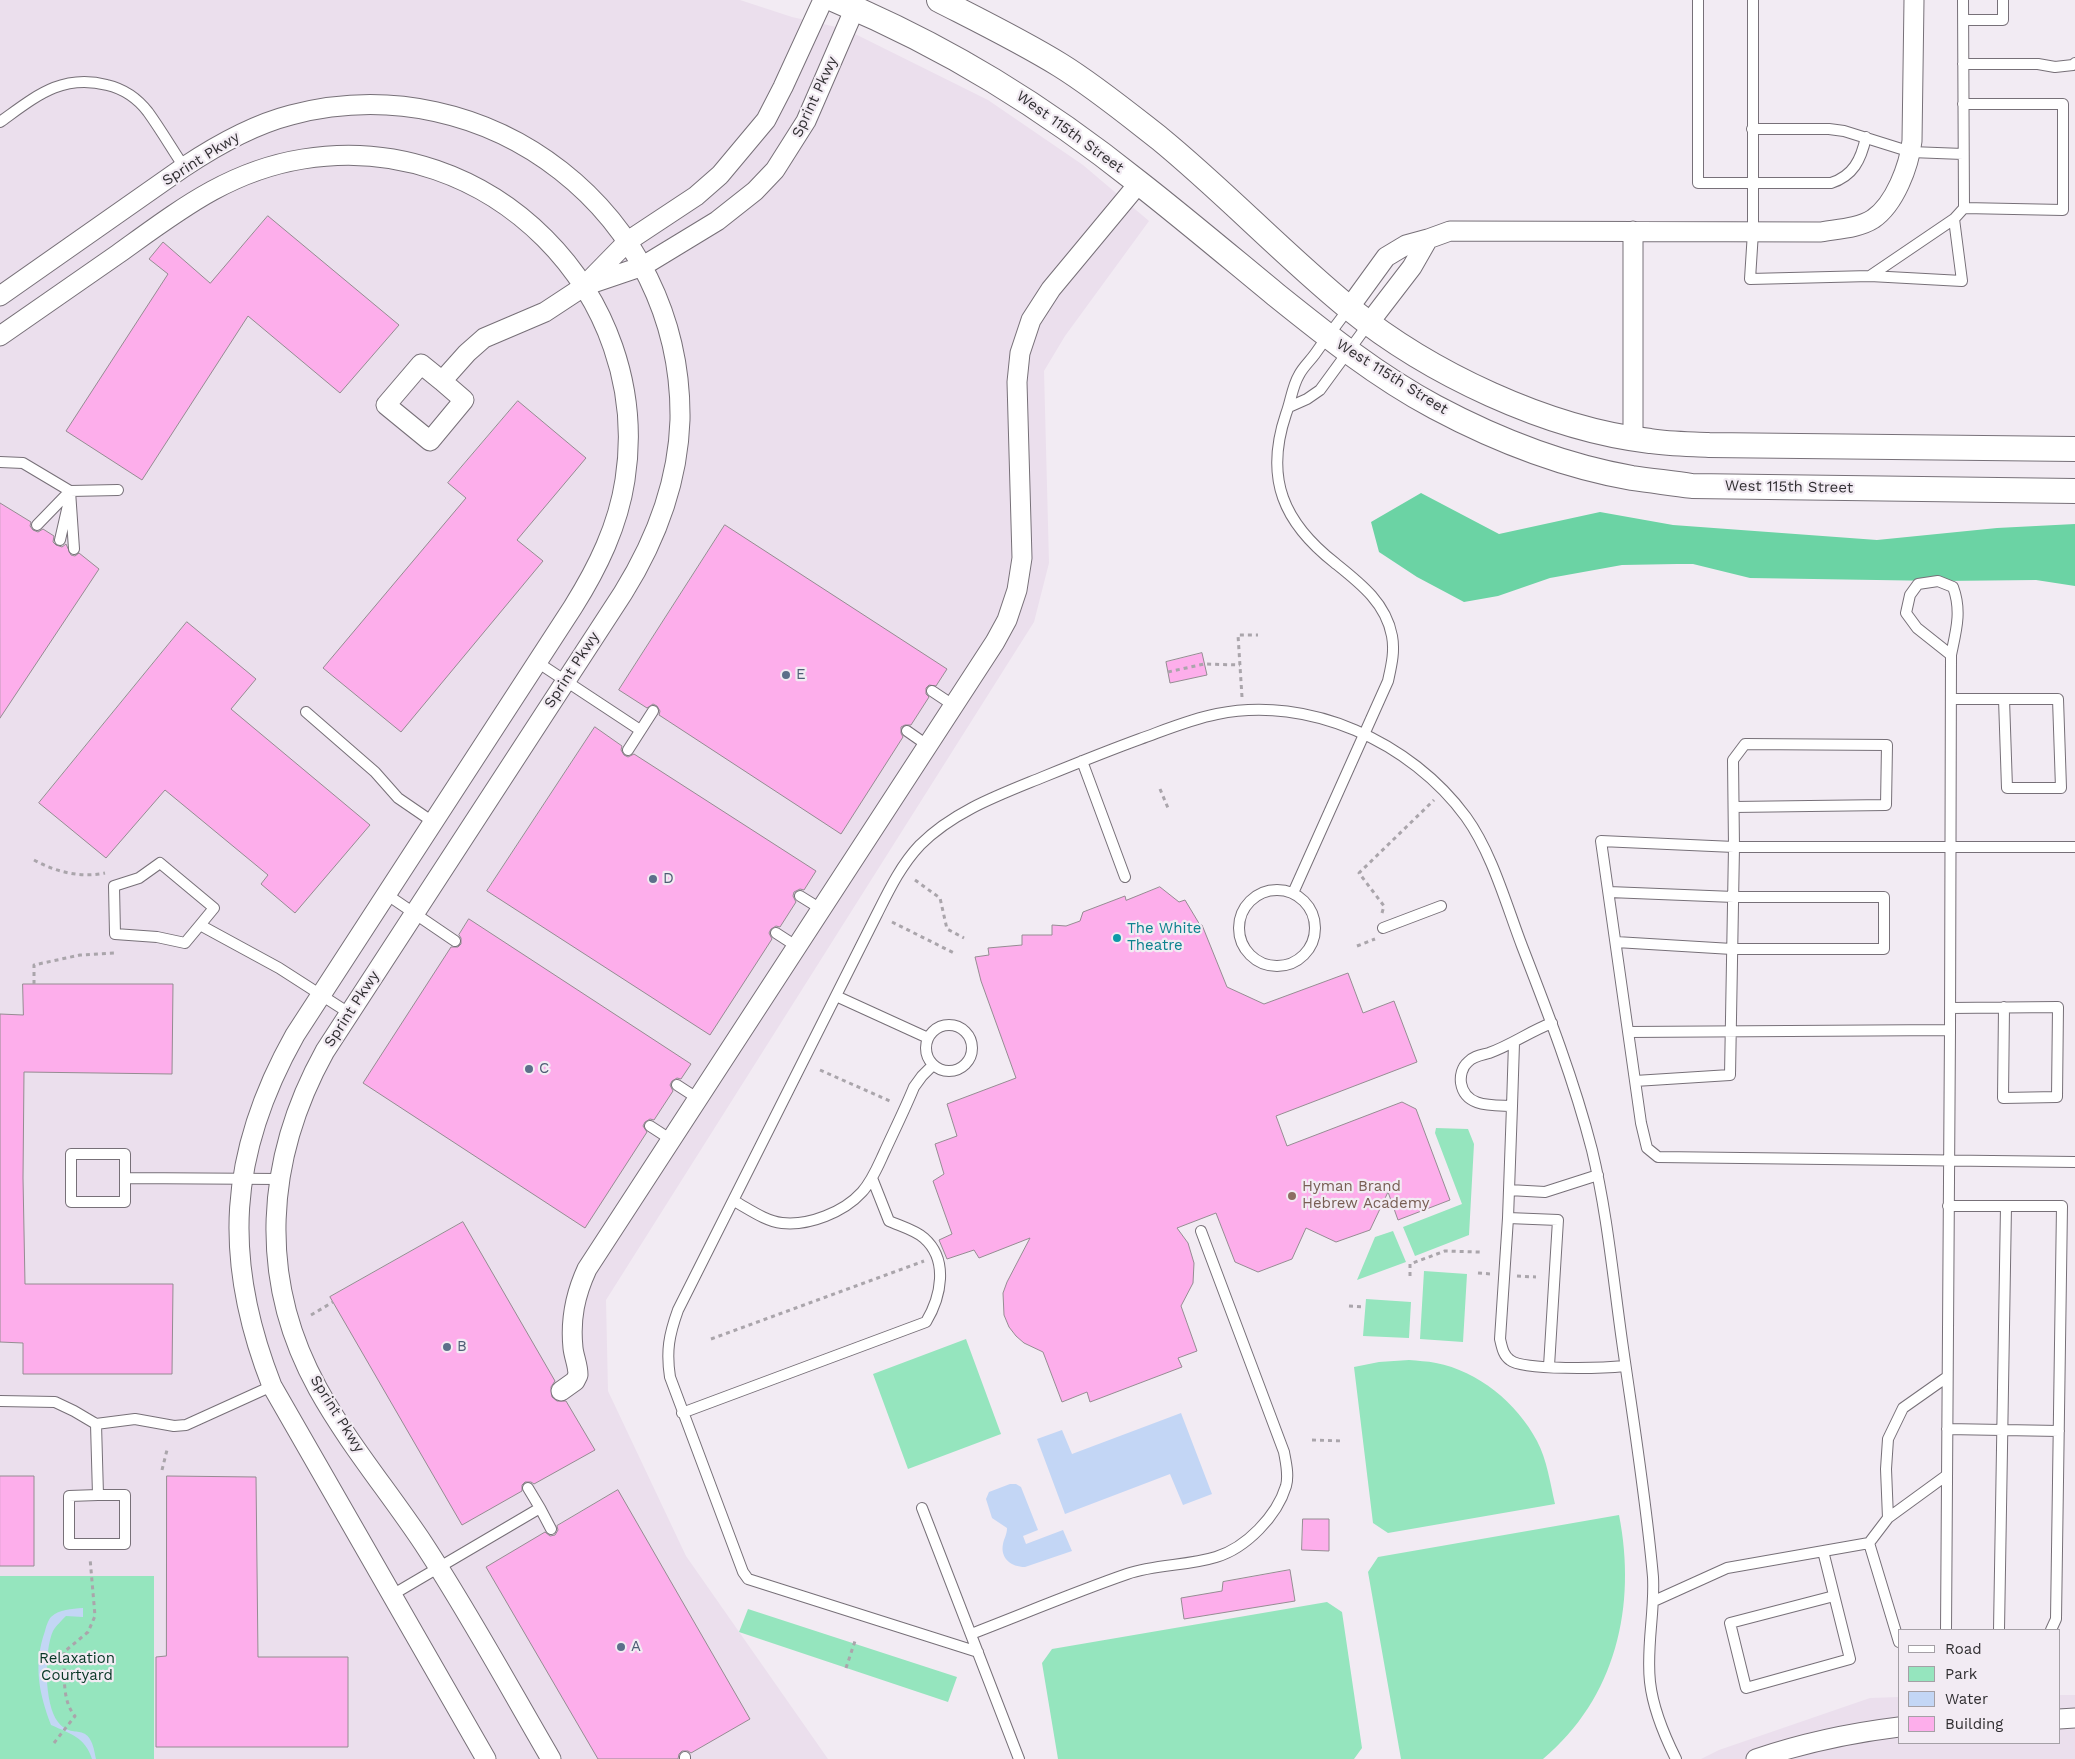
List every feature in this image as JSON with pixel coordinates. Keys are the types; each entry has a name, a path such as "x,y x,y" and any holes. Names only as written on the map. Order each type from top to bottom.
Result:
{"street":[{"path":"442,381 467,353 484,338 545,312 584,287 628,241 696,196 720,175 766,120 784,87 823,0"},
{"path":"939,0 1061,65 1110,100 1160,139 1305,270 1369,323 1442,369 1486,392 1535,412 1572,424 1633,438 1709,446 2075,449"},
{"path":"1349,308 1386,257 1406,245 1450,231 1821,232 1851,227 1873,218 1890,200 1904,174 1911,152 1914,0"},
{"name":"Sprint Pkwy","path":"584,287 643,266 717,221 755,191 775,170 806,121 848,3"},
{"name":"West 115th Street","path":"848,3 948,53 1014,92 1077,134 1348,352 1434,406 1503,438 1574,464 1631,477 1692,486 2075,491"},
{"name":"Sprint Pkwy","path":"0,296 212,148 238,135 290,115 317,109 374,105 428,110 454,116 503,134 547,160 589,194 628,241 643,266 663,313 675,362 680,420 672,480 661,519 640,565 325,1051 300,1102 289,1132 279,1179 276,1226 281,1283 287,1313 303,1358 329,1406 438,1568 551,1759"},
{"path":"0,336 155,228 221,185 273,166 303,159 335,156 395,160 420,165 478,188 527,221 567,261 605,325 621,372 627,424 625,479 613,527 602,556 590,579 537,662 294,1035 268,1086 251,1135 242,1179 238,1227 242,1280 252,1329 272,1386 486,1759"},
{"path":"561,1391 575,1381 578,1374 572,1326 574,1304 579,1286 587,1269 995,642 1007,620 1017,590 1022,558 1017,382 1020,353 1030,320 1051,289 1139,183"},
{"path":"1632,231 1633,438"},
{"path":"1369,323 1412,267 1428,238"},
{"path":"2060,1719 2075,1718"},
{"path":"1756,1759 1854,1732 1898,1727"}],"lane":[{"path":"1698,0 1698,183 1830,183 1844,179 1855,166 1866,138"},
{"path":"1753,0 1753,232 1750,279 1870,276 1962,281 1954,219"},
{"path":"1870,276 1954,219 1964,208 1962,104 1964,0"},
{"path":"1964,20 2003,20 2003,0"},
{"path":"1963,64 2038,64 2056,67 2073,65 2075,63"},
{"path":"0,122 39,94 55,87 73,82 94,82 115,87 134,97 148,112 184,167"},
{"path":"1962,104 2063,104 2063,210 1964,208"},
{"path":"1752,128 1829,129 1911,152 1963,154"},
{"path":"1293,893 1388,681 1393,659 1392,636 1384,613 1373,595 1311,543 1296,524 1284,502 1277,480 1277,455 1281,428 1293,387 1300,374 1349,308"},
{"path":"1289,406 1307,399 1320,390 1369,323"},
{"path":"0,462 23,463 70,491 118,490"},
{"path":"38,526 70,491"},
{"path":"60,540 70,491"},
{"path":"70,491 74,549"},
{"path":"1946,1629 1951,655 1959,622 1958,601 1953,587 1938,581 1918,584 1910,595 1906,613 1918,628 1951,655"},
{"path":"537,662 640,730"},
{"path":"932,691 953,705"},
{"path":"1951,699 2004,699 2058,699 2061,788 2007,788 2004,699"},
{"path":"978,1652 748,1579 743,1572 670,1377 667,1358 669,1335 678,1310 896,877 920,846 941,826 966,810 992,798 1082,761 1198,718 1229,712 1263,710 1303,714 1326,720 1383,743 1418,768 1465,816 1489,861 1552,1023 1576,1092 1598,1175 1651,1549 1654,1601 1649,1654 1650,1682 1656,1711 1676,1759"},
{"path":"628,750 653,711"},
{"path":"306,712 375,772 398,798 433,822"},
{"path":"907,732 927,745"},
{"path":"1635,1080 1730,1075 1734,897 1733,760 1745,744 1887,745 1886,805 1734,807"},
{"path":"1082,761 1125,878"},
{"path":"2075,847 1734,847 1601,842 1641,1123 1647,1148 1658,1157 2075,1162"},
{"path":"160,863 214,908 200,925 185,942 149,936 115,934 114,886 139,878 160,863"},
{"path":"1280,890 1293,893 1303,900 1311,910 1315,921 1316,933 1312,945 1306,955 1290,964 1272,967 1261,963 1250,956 1242,945 1238,932 1245,906 1255,897 1267,891 1280,890"},
{"path":"1609,892 1734,897 1884,897 1884,949 1732,949 1616,942"},
{"path":"386,894 455,941"},
{"path":"800,896 821,909"},
{"path":"1380,927 1440,906"},
{"path":"200,925 279,968 349,1013"},
{"path":"776,933 796,946"},
{"path":"836,996 928,1038"},
{"path":"1950,1008 2004,1007 2058,1007 2058,1097 2003,1098 2004,1007"},
{"path":"1512,1106 1476,1102 1464,1093 1460,1078 1467,1062 1474,1057 1514,1043 1534,1030 1552,1023"},
{"path":"951,1024 965,1030 973,1044 970,1059 959,1069 944,1071 933,1065 928,1057 926,1048 928,1038 936,1029 951,1024"},
{"path":"1628,1032 1950,1030"},
{"path":"1514,1043 1508,1218 1500,1340 1502,1350 1510,1360 1519,1364 1594,1368 1625,1366"},
{"path":"734,1201 764,1218 782,1223 818,1219 850,1203 862,1192 872,1178 914,1087 933,1065"},
{"path":"677,1085 697,1098"},
{"path":"650,1126 670,1139"},
{"path":"71,1154 125,1154 125,1178 125,1202 71,1202 71,1154"},
{"path":"1509,1190 1545,1192 1598,1175"},
{"path":"125,1178 279,1179"},
{"path":"682,1413 926,1322 936,1306 940,1286 940,1269 936,1257 924,1238 889,1222 872,1178"},
{"path":"1948,1206 2062,1206 2056,1619 2051,1629"},
{"path":"1999,1629 2006,1206"},
{"path":"1508,1218 1558,1220 1549,1366"},
{"path":"971,1634 1144,1568 1218,1557 1233,1549 1259,1529 1280,1501 1286,1485 1287,1468 1284,1452 1201,1231"},
{"path":"1888,1518 1886,1469 1888,1439 1903,1408 1947,1377"},
{"path":"0,1401 55,1402 74,1410 96,1424 135,1420 174,1426 186,1425 272,1386"},
{"path":"96,1424 98,1495"},
{"path":"1947,1429 2059,1431"},
{"path":"1654,1601 1727,1568 1869,1542 1888,1518 1947,1475"},
{"path":"528,1488 551,1529"},
{"path":"98,1495 125,1495 125,1544 69,1544 69,1496 98,1495"},
{"path":"392,1595 540,1508"},
{"path":"922,1508 1019,1759"},
{"path":"1869,1542 1898,1639"},
{"path":"1823,1551 1850,1659 1746,1688 1730,1623 1834,1596"}],"path":[{"path":"1242,700 1238,636 1258,635"},
{"path":"1168,672 1204,664 1240,665"},
{"path":"1160,788 1168,808"},
{"path":"1357,946 1375,940 1380,927 1384,906 1359,873 1435,799 1450,799"},
{"path":"34,860 45,866 68,873 92,875 109,872"},
{"path":"915,880 940,898 947,929 964,938"},
{"path":"892,922 956,954"},
{"path":"34,984 34,965 74,956 116,953"},
{"path":"820,1070 902,1107 906,1105"},
{"path":"1410,1276 1410,1264 1445,1251 1480,1252"},
{"path":"711,1339 936,1257"},
{"path":"311,1315 333,1302"},
{"path":"1349,1306 1365,1307"},
{"path":"1312,1440 1344,1441"},
{"path":"162,1470 167,1450"},
{"path":"54,1743 75,1716 69,1709 65,1686 64,1652 88,1632 95,1616 90,1570 90,1544"},
{"path":"846,1668 855,1641"}],"shaded area":[{"path":"0,0 740,0 792,17 845,29 988,100 1083,165 1149,221 1065,336 1044,371 1049,563 1034,622 606,1300 608,1391 686,1556 828,1759 0,1759"},
{"path":"2060,1695 2075,1695 2075,1759 1701,1759 1719,1750 1870,1698 1898,1697 1898,1744 2060,1744"}],"green space":[{"path":"1421,493 1499,534 1600,512 1673,525 1877,540 1997,528 2075,524 2075,586 2036,580 1940,581 1750,578 1693,564 1622,565 1550,578 1498,596 1464,602 1417,577 1379,552 1371,522"},
{"path":"1436,1128 1468,1129 1474,1144 1469,1235 1415,1256 1403,1227 1462,1204 1435,1133"},
{"path":"1393,1231 1406,1262 1357,1280 1375,1237"},
{"path":"1424,1271 1467,1274 1463,1342 1420,1339"},
{"path":"1366,1299 1411,1302 1409,1338 1363,1336"},
{"path":"966,1339 1001,1434 908,1469 873,1374"},
{"path":"1409,1360 1436,1363 1467,1373 1495,1391 1507,1402 1529,1427 1537,1441 1548,1471 1555,1504 1388,1533 1373,1523 1354,1367 1379,1362"},
{"path":"1619,1515 1624,1549 1625,1583 1622,1616 1615,1648 1604,1679 1588,1708 1568,1735 1543,1759 1401,1759 1368,1572 1378,1557"},
{"name":"Relaxation Courtyard","path":"0,1576 154,1576 154,1759 0,1759"},
{"path":"1327,1602 1342,1612 1362,1748 1354,1759 1058,1759 1042,1663 1052,1649"},
{"path":"748,1609 957,1677 948,1702 739,1632"}],"water":[{"path":"1181,1413 1212,1494 1183,1505 1170,1474 1065,1514 1037,1439 1062,1430 1072,1454"},
{"path":"1010,1484 1016,1484 1021,1487 1038,1530 1023,1536 1026,1544 1063,1530 1072,1551 1025,1567 1020,1567 1008,1561 1003,1554 1003,1544 1007,1528 992,1518 986,1499 989,1492"},
{"path":"83,1608 83,1617 66,1616 53,1631 48,1651 48,1691 53,1714 58,1722 64,1728 80,1732 90,1738 96,1759 92,1759 85,1746 76,1737 51,1725 43,1702 39,1679 38,1667 41,1643 50,1618 62,1611"}],"building":[{"path":"268,216 399,325 340,393 248,316 142,480 66,431 168,274 149,259 163,242 210,283"},
{"path":"518,401 586,458 517,540 543,561 401,732 323,668 466,498 448,483"},
{"path":"0,503 31,522 30,526 33,530 38,532 43,529 54,536 53,542 56,545 62,547 66,544 71,555 75,556 79,553 99,569 0,718"},
{"name":"E","path":"725,525 947,669 936,686 929,685 926,688 926,694 929,697 911,725 901,727 903,737 841,834 659,715 660,711 657,706 653,704 647,708 619,690"},
{"path":"187,622 256,679 231,709 370,825 295,913 261,884 268,875 165,790 106,858 39,803"},
{"path":"1202,653 1207,675 1170,683 1166,662"},
{"name":"D","path":"595,727 622,746 621,750 624,755 628,757 634,754 816,871 804,890 800,889 794,892 793,896 796,902 780,927 776,926 771,929 769,933 772,939 710,1035 487,891"},
{"path":"1160,887 1179,902 1185,900 1200,925 1202,925 1227,987 1264,1004 1348,973 1363,1013 1394,1001 1417,1062 1276,1116 1287,1146 1402,1102 1416,1109 1450,1200 1398,1220 1388,1192 1370,1230 1336,1242 1306,1228 1292,1259 1258,1272 1235,1262 1216,1213 1177,1228 1188,1243 1194,1263 1193,1283 1181,1306 1197,1351 1178,1358 1182,1367 1090,1402 1087,1392 1062,1402 1043,1352 1024,1343 1016,1336 1009,1327 1004,1315 1003,1293 1030,1238 979,1258 974,1250 947,1259 939,1240 952,1234 933,1181 944,1174 935,1144 957,1136 947,1104 1016,1078 981,981 975,957 989,955 988,948 1022,945 1022,935 1052,935 1052,925 1066,926 1080,921 1083,912 1125,896 1126,900"},
{"name":"C","path":"469,919 691,1064 681,1079 677,1078 672,1081 670,1085 673,1091 654,1120 650,1119 645,1122 643,1126 647,1132 585,1228 363,1083 451,947 458,947 461,944 459,935"},
{"path":"23,984 173,984 172,1074 24,1072 23,1178 25,1284 173,1284 172,1374 23,1374 23,1343 0,1342 0,1014 23,1015"},
{"name":"B","path":"463,1222 555,1381 551,1387 552,1397 557,1401 566,1401 595,1450 534,1484 525,1482 522,1485 522,1491 462,1525 330,1297"},
{"path":"0,1476 34,1476 34,1566 0,1566"},
{"path":"167,1476 256,1477 258,1657 348,1657 348,1747 156,1747 156,1657 166,1656"},
{"name":"A","path":"618,1490 750,1719 691,1753 682,1751 678,1759 598,1759 486,1567 545,1532 550,1536 555,1535 558,1530 557,1526"},
{"path":"1303,1519 1329,1519 1329,1551 1302,1550"},
{"path":"1290,1570 1295,1601 1184,1619 1181,1598 1222,1591 1223,1582"}],"place":[{"name":"E","path":"786,675"},
{"name":"D","path":"653,879"},
{"name":"The White Theatre","path":"1117,938"},
{"name":"C","path":"529,1069"},
{"name":"Hyman Brand Hebrew Academy","path":"1292,1196"},
{"name":"B","path":"447,1347"},
{"name":"A","path":"621,1647"}]}
